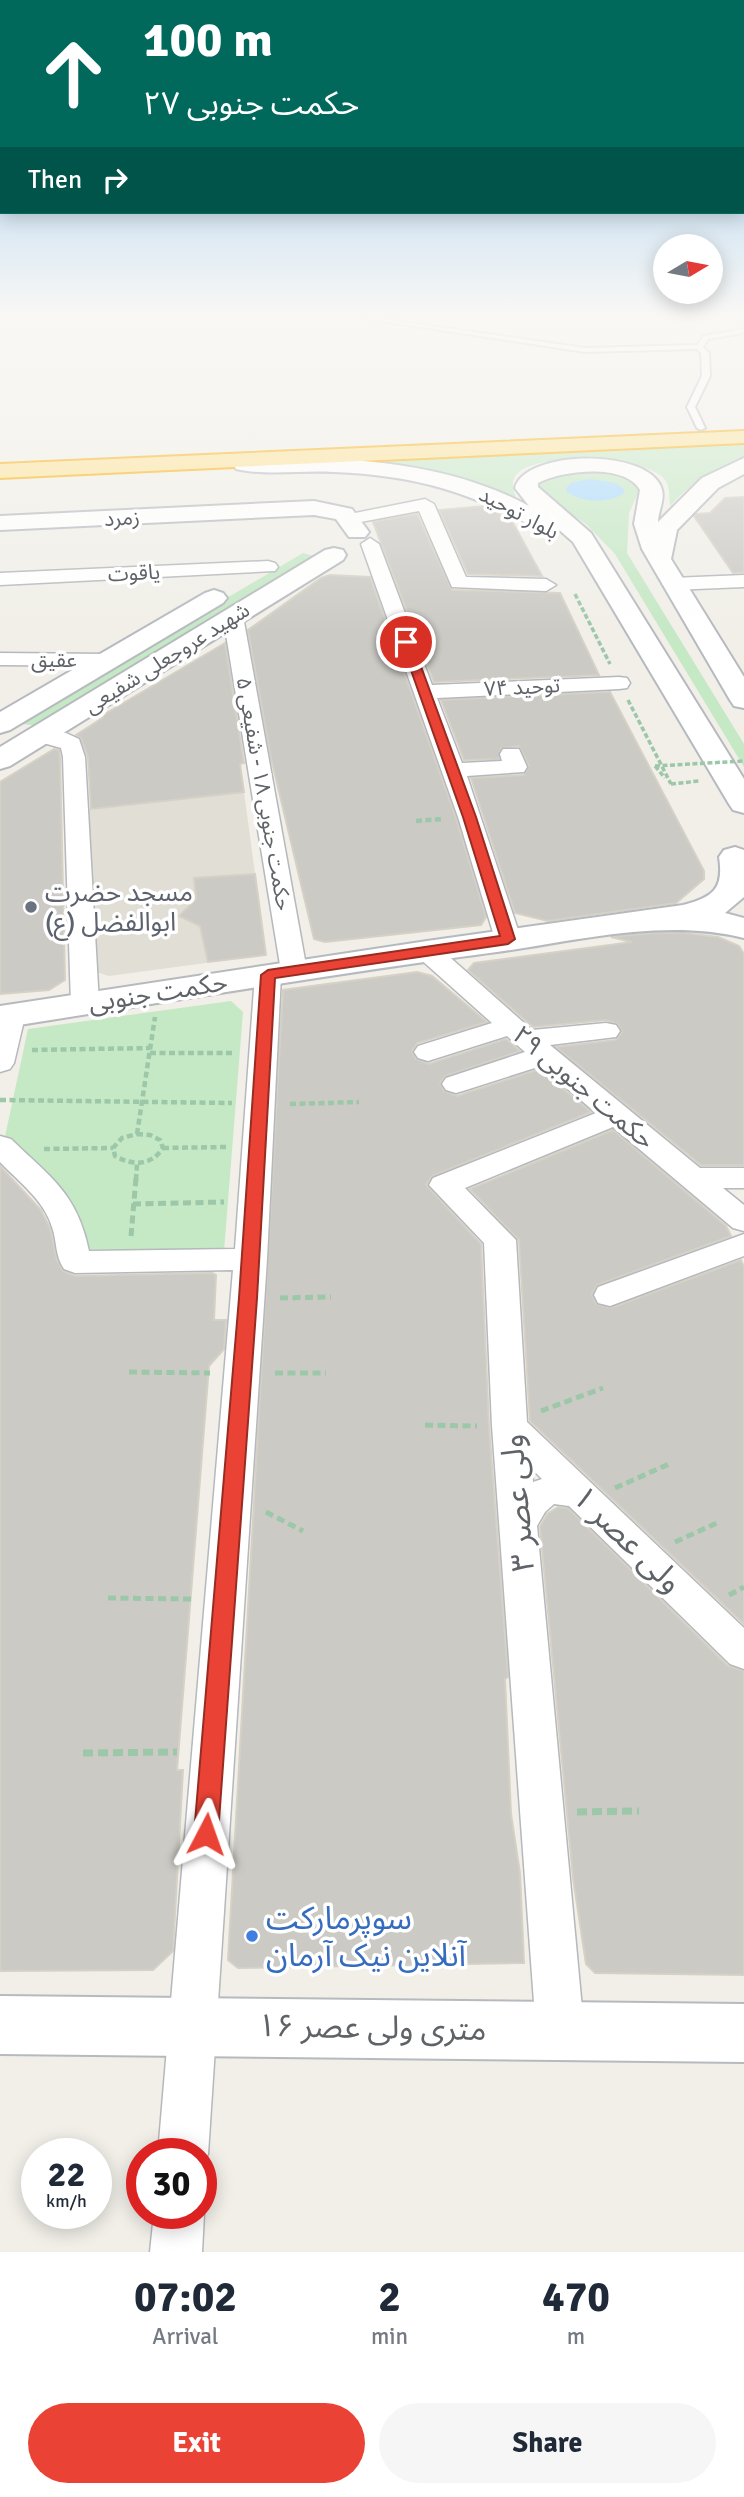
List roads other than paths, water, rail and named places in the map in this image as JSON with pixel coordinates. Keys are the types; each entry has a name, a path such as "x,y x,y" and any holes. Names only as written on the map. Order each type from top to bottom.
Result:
{"highway":[{"path":"0,460 744,426"},
{"path":"0,471 744,437"}],"main road":[{"name":"بلوار توحید","path":"109,466 320,464 414,473 486,493 549,527 597,559 744,804"},
{"path":"659,559 665,528 710,483 744,465"},
{"path":"597,559 583,538 563,518 534,499 526,488 527,480 535,473 555,467 621,469 638,475 649,484 652,494 646,517 648,537 672,584 744,700"},
{"name":"زمرد","path":"0,523 243,513 314,517 333,538"},
{"name":"شهید عروجعلی شفیعی","path":"0,724 268,567 333,538"},
{"name":"شهید عروجعلی شفیعی","path":"0,760 233,616 333,538"},
{"path":"0,724 41,735"},
{"path":"648,921 709,908 727,896 737,880 740,865 705,736"},
{"path":"648,921 718,921 744,928"},
{"name":"حکمت جنوبی","path":"6,1016 426,951 648,921"},
{"name":"۱۶ متری ولی عصر","path":"0,2025 744,2033"}],"street":[{"path":"508,939 453,770 424,692 333,538 425,505 459,583 546,585"},
{"name":"یاقوت","path":"0,579 268,567"},
{"path":"672,584 744,581"},
{"name":"حکمت جنوبی ۱۸ - شفیعی ۵","path":"184,2138 251,1259 263,1053 281,973 233,616"},
{"name":"عقیق","path":"0,659 108,660"},
{"name":"توحید ۷۴","path":"424,692 619,682"},
{"path":"41,735 71,744 74,757 85,1004"},
{"path":"453,770 516,767 511,754"},
{"name":"حکمت جنوبی ۲۹","path":"426,951 527,1040 744,1221"},
{"path":"1,1057 6,1016"},
{"path":"428,1052 606,1031"},
{"path":"456,1084 527,1040"},
{"name":"ولی عصر ۳","path":"560,2030 510,1424 500,1240 444,1185 617,1115"},
{"path":"3,1147 57,1202 68,1227 75,1262 251,1259"},
{"path":"694,1178 744,1178"},
{"path":"610,1295 744,1244"},
{"name":"ولی عصر ۱","path":"510,1424 744,1653"},
{"path":"520,1523 527,1504 542,1492 554,1489 587,1498"},
{"path":"176,2252 178,2229"}],"lane":[{"path":"699,423 701,428"}],"water":[{"path":"590,479 616,483 624,489 624,493 611,499 595,501 579,498 566,491 573,482"}],"place":[{"name":"مسجد حضرت ابوالفضل (ع)","path":"31,907"},
{"name":"سوپرمارکت آنلاین نیک آرمان","path":"252,1936"}]}
